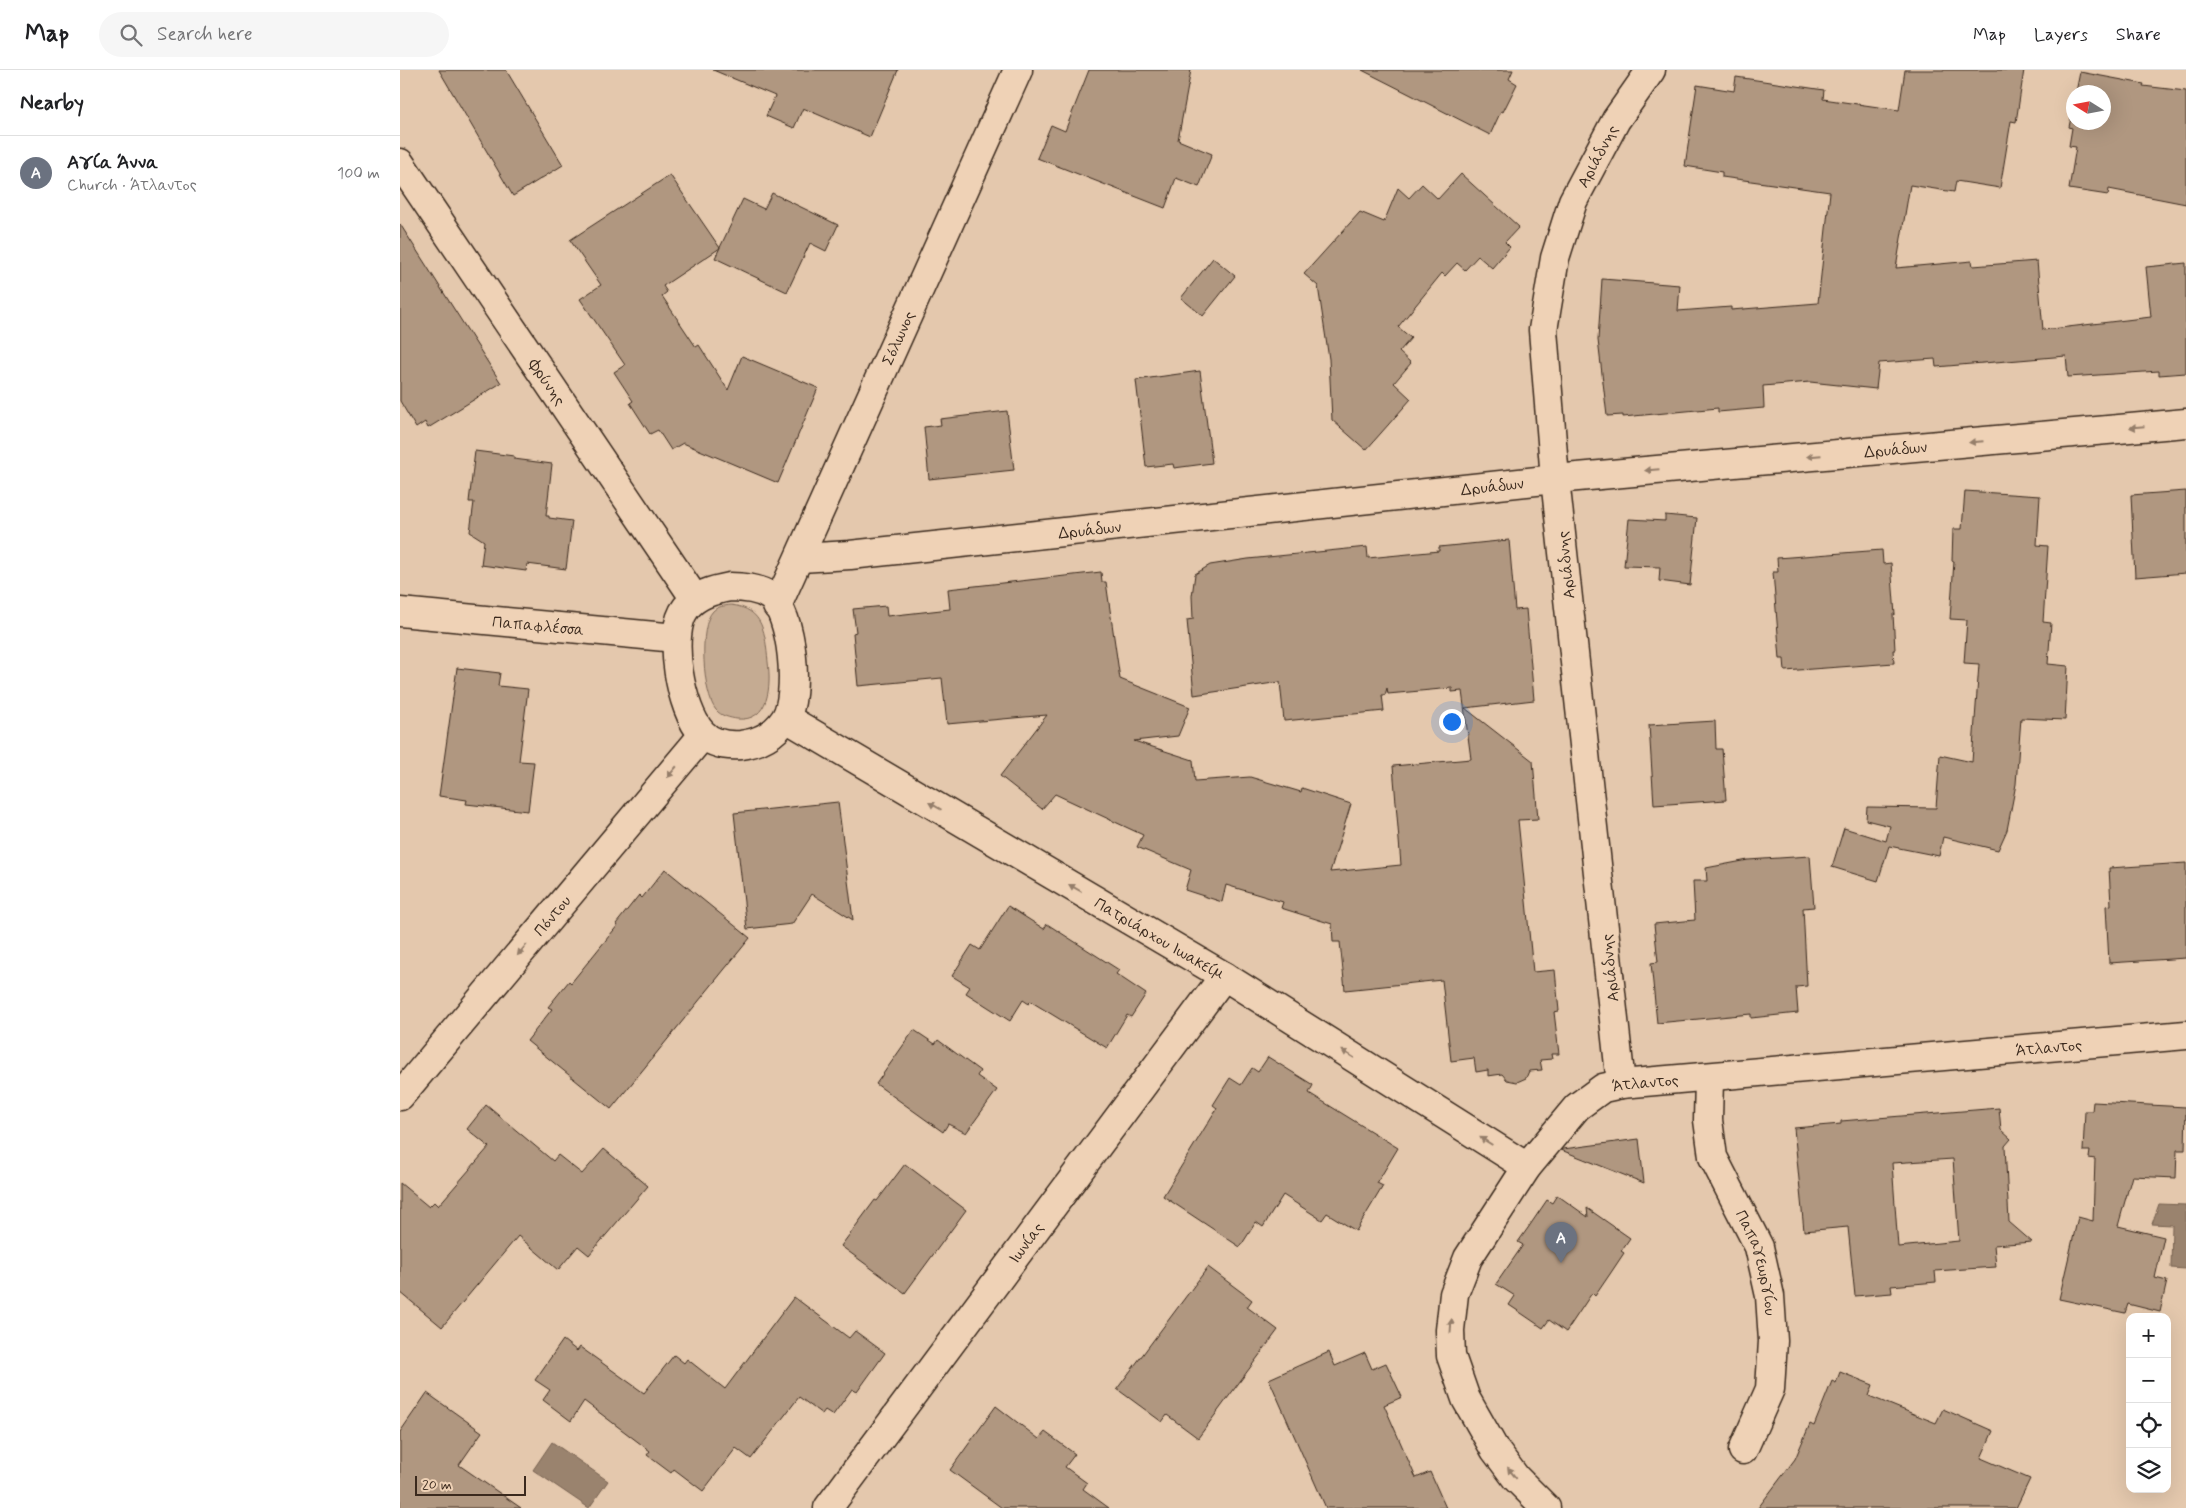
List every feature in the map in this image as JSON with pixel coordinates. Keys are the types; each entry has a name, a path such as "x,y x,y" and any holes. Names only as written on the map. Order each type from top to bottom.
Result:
{"street":[{"name":"Σόλωνος","path":"777,606 1018,70"},
{"name":"Αριάδνης","path":"1622,1084 1555,479 1543,330 1556,258 1574,201 1616,120 1651,70"},
{"name":"Φρύνης","path":"400,163 695,599"},
{"name":"Δρυάδων","path":"800,558 850,555 1555,479 2186,423"},
{"path":"744,587 760,591 771,597 777,606 782,615 789,639 792,671 792,704 786,718 776,730 765,738 742,744 721,744 703,735 694,724 689,711 679,667 676,638 680,620 686,608 695,599 717,589 744,587"},
{"name":"Παπαφλέσσα","path":"400,612 676,638"},
{"name":"Πατριάρχου Ιωακείμ","path":"786,718 1224,976 1527,1167"},
{"name":"Πόντου","path":"400,1096 703,735"},
{"name":"Ιωνίας","path":"828,1508 1224,976"},
{"name":"Άτλαντος","path":"1546,1508 1516,1478 1495,1450 1466,1398 1451,1356 1450,1330 1454,1294 1468,1258 1527,1167 1577,1107 1603,1088 1622,1084 1709,1078 2186,1035"},
{"name":"Παπαγεωργίου","path":"1709,1078 1708,1120 1713,1157 1759,1247 1770,1305 1774,1341 1770,1389 1743,1450"}],"shaded area":[{"path":"731,605 742,607 756,617 761,624 766,641 769,681 766,700 756,715 748,718 731,718 718,712 712,702 705,676 704,645 708,619 717,608"},
{"path":"2159,1204 2186,1205 2186,1269 2171,1268 2172,1225 2152,1224"},
{"path":"552,1442 608,1481 589,1508 533,1470"}],"building":[{"path":"439,70 506,70 563,165 513,196"},
{"path":"713,70 898,70 870,137 803,108 794,128 766,116 775,96"},
{"path":"1089,70 1191,70 1178,140 1212,154 1199,187 1176,178 1165,208 1037,158 1051,125 1065,131"},
{"path":"1362,70 1513,70 1509,79 1517,84 1503,112 1501,111 1490,135"},
{"path":"1905,70 2024,70 2016,122 2011,121 2000,188 1956,181 1954,192 1910,185 1896,268 1972,261 1973,266 2037,261 2043,330 2151,317 2146,267 2186,263 2186,373 2159,375 2159,371 2068,377 2066,356 1936,367 1935,359 1879,363 1876,389 1810,382 1763,386 1764,408 1718,412 1718,408 1623,417 1623,415 1607,416 1598,340 1602,279 1680,285 1678,311 1731,307 1731,310 1818,303 1830,192 1722,177 1722,172 1685,166 1697,85 1734,91 1736,77 1824,90 1823,99 1899,110"},
{"path":"2080,72 2144,84 2143,86 2186,91 2186,204 2109,189 2108,195 2069,189 2076,147 2069,146 2072,130 2111,130 2111,85 2077,85"},
{"path":"1461,174 1519,227 1505,242 1510,247 1492,268 1478,256 1465,270 1457,263 1445,276 1442,273 1398,327 1411,338 1399,352 1411,363 1394,383 1411,399 1366,450 1332,420 1329,359 1318,286 1304,274 1360,212 1384,222 1398,188 1409,198 1422,184 1438,199"},
{"path":"670,175 720,248 663,286 667,292 662,296 696,347 699,345 728,390 742,356 818,388 778,483 683,443 671,450 658,430 650,434 630,403 633,401 614,372 625,365 580,299 601,285 570,240"},
{"path":"772,193 838,225 826,251 810,243 787,292 715,258 743,199 764,209"},
{"path":"400,224 501,383 428,428 425,422 416,428 400,401"},
{"path":"1213,258 1235,276 1203,316 1181,298"},
{"path":"1200,371 1212,463 1174,468 1173,464 1146,467 1136,380"},
{"path":"1007,411 1014,470 929,479 924,427 941,425 940,419"},
{"path":"475,451 514,456 514,459 552,464 546,516 572,521 566,569 527,564 526,571 481,565 484,541 470,532 474,502 469,502"},
{"path":"1965,491 2040,496 2037,545 2048,546 2043,622 2051,623 2048,664 2068,666 2065,720 2021,718 2016,784 2007,830 1998,850 1943,837 1939,856 1889,846 1878,881 1832,867 1844,828 1886,841 1890,826 1866,820 1867,807 1936,808 1940,755 1972,762 1979,664 1964,663 1967,620 1950,619 1954,561 1952,561 1953,529 1962,529"},
{"path":"2186,491 2186,573 2135,577 2131,495"},
{"path":"1665,515 1697,518 1690,585 1659,581 1660,567 1624,566 1629,519 1665,521"},
{"path":"1509,540 1515,610 1526,609 1534,700 1465,708 1533,761 1538,819 1518,820 1533,972 1555,970 1559,1011 1554,1012 1559,1054 1551,1054 1552,1059 1540,1060 1542,1070 1529,1071 1526,1078 1517,1082 1507,1080 1502,1074 1488,1076 1488,1070 1476,1072 1474,1058 1451,1061 1442,980 1345,990 1340,942 1333,942 1332,924 1281,908 1283,902 1226,885 1222,902 1185,890 1191,870 1137,847 1143,835 1055,794 1042,809 1000,776 1047,715 947,724 942,678 858,686 853,633 856,632 853,609 886,606 887,616 950,609 948,589 1101,572 1102,582 1106,582 1120,679 1190,707 1178,736 1134,741 1193,760 1195,781 1250,777 1301,792 1302,788 1351,804 1330,872 1401,865 1393,766 1471,759 1462,691 1452,692 1452,688 1388,694 1387,688 1385,695 1382,695 1384,711 1284,721 1280,682 1194,695 1187,620 1193,619 1192,596 1195,574 1210,565 1248,559 1367,547 1368,558 1439,551 1439,547"},
{"path":"1882,550 1883,564 1891,563 1895,615 1893,614 1894,663 1785,671 1784,659 1780,659 1773,572 1778,572 1777,558"},
{"path":"457,668 500,673 498,686 528,689 519,761 534,762 528,811 466,804 467,800 439,796"},
{"path":"1715,721 1716,749 1722,749 1726,800 1654,805 1649,725"},
{"path":"838,802 853,920 812,894 792,924 747,929 734,813"},
{"path":"1810,856 1814,907 1803,908 1807,986 1796,987 1798,1013 1751,1018 1751,1014 1657,1023 1651,963 1658,962 1654,924 1695,920 1693,881 1707,881 1706,868 1748,860"},
{"path":"2186,863 2186,958 2109,963 2106,906 2111,905 2109,868"},
{"path":"665,869 750,938 611,1109 527,1041 552,1009 548,1007 569,981 571,983 618,925 616,924 639,895 642,898"},
{"path":"1008,906 1044,929 1047,924 1119,970 1116,974 1146,994 1131,1017 1127,1015 1107,1048 1030,1001 1029,1004 1023,1000 1010,1021 966,993 970,987 952,976 972,945 980,950"},
{"path":"914,1030 935,1044 938,1040 980,1071 977,1076 997,1090 966,1133 948,1124 943,1132 876,1084"},
{"path":"1268,1057 1313,1085 1309,1093 1398,1148 1377,1183 1383,1186 1356,1231 1327,1213 1322,1220 1283,1195 1263,1227 1256,1222 1240,1247 1163,1196 1217,1108 1213,1105 1230,1078 1241,1085 1252,1068 1258,1072"},
{"path":"2093,1102 2186,1107 2185,1150 2177,1150 2176,1178 2132,1176 2118,1226 2164,1237 2155,1278 2167,1281 2160,1312 2128,1304 2125,1313 2059,1299 2078,1217 2093,1221 2095,1159 2089,1158 2090,1151 2083,1151 2085,1111 2092,1111"},
{"path":"486,1105 553,1161 558,1155 582,1174 604,1149 648,1186 589,1255 578,1246 558,1270 518,1236 442,1327 400,1292 400,1183 429,1207 434,1202 438,1206 489,1147 467,1129"},
{"path":"1999,1108 2001,1130 2011,1139 2005,1146 2009,1222 2032,1242 1994,1245 1996,1267 1935,1271 1936,1282 1891,1286 1892,1293 1855,1296 1848,1227 1804,1231 1794,1128 1841,1124 1841,1121","holes":["1953,1159 1959,1241 1898,1247 1892,1163"]},
{"path":"1639,1139 1644,1183 1561,1150 1563,1149"},
{"path":"905,1164 966,1210 905,1293 841,1246"},
{"path":"1557,1195 1588,1217 1587,1208 1630,1238 1621,1251 1624,1253 1610,1274 1595,1296 1592,1293 1566,1332 1549,1320 1543,1328 1509,1305 1515,1296 1496,1284 1523,1245 1518,1242 1547,1200 1552,1203"},
{"path":"1208,1267 1252,1300 1247,1307 1278,1330 1198,1438 1167,1415 1162,1422 1117,1389"},
{"path":"794,1297 849,1338 855,1331 885,1353 857,1392 852,1389 833,1415 825,1410 822,1414 799,1397 751,1459 736,1448 703,1491 674,1469 671,1473 647,1455 650,1451 584,1401 571,1421 543,1400 550,1390 535,1380 563,1340 577,1351 580,1347 644,1393 674,1355 684,1363 687,1359 725,1389"},
{"path":"1329,1352 1335,1366 1365,1353 1372,1369 1386,1363 1402,1397 1384,1405 1416,1478 1430,1472 1446,1508 1326,1508 1269,1379"},
{"path":"1840,1372 1873,1385 1869,1396 1936,1423 1943,1409 1993,1431 1981,1458 2030,1479 2016,1508 1758,1508 1795,1459 1810,1424 1814,1426 1832,1381 1836,1383"},
{"path":"427,1393 482,1432 459,1465 521,1508 400,1508 400,1432"},
{"path":"996,1406 1039,1439 1045,1432 1075,1454 1065,1467 1087,1483 1083,1489 1109,1508 1002,1508 950,1470"}],"place":[{"name":"Αγία Άννα","path":"1561,1263"}]}
